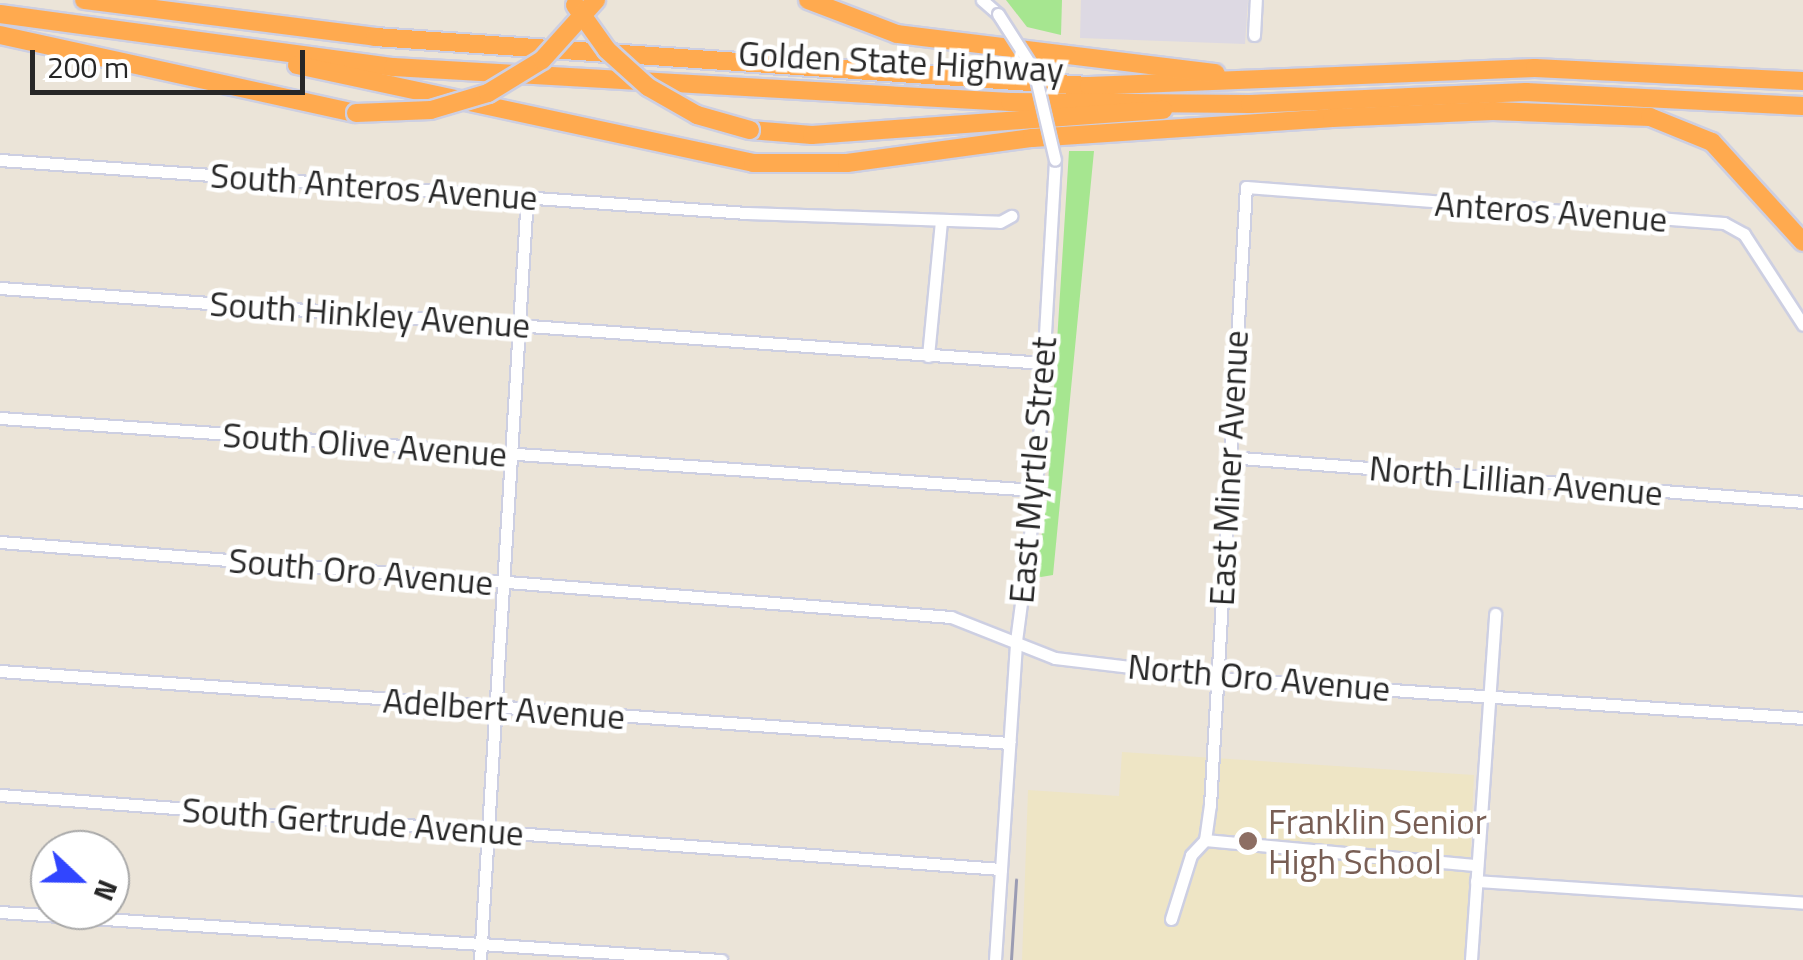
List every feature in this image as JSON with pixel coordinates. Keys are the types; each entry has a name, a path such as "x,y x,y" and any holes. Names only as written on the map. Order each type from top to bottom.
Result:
{"highway":[{"name":"Golden State Highway","path":"84,0 375,37 1089,86 1535,68 1803,81"},
{"path":"0,35 356,114 431,110 488,93 542,60 596,0"},
{"path":"808,0 897,34 1261,79"},
{"path":"574,2 607,50 648,87 697,114 750,130 812,136 1137,115 1196,102"},
{"name":"Golden State Highway","path":"0,14 394,66 1010,102 1196,102 1526,92 1803,106"},
{"path":"271,52 280,61 752,163 847,162 1032,138 1332,118 1493,111 1650,116 1712,142 1803,242"}],"street":[{"name":"East Myrtle Street","path":"982,0 998,14 1034,70 1055,160 1036,490 1016,642 995,960"},
{"path":"1254,35 1256,0"},
{"name":"South Anteros Avenue","path":"0,160 748,213 940,222 1000,222 1011,216"},
{"name":"Anteros Avenue","path":"1246,188 1732,225 1744,234 1803,325"},
{"name":"East Miner Avenue","path":"1171,919 1191,855 1205,840 1210,794 1246,188"},
{"path":"480,960 526,196"},
{"path":"928,356 940,222"},
{"name":"South Hinkley Avenue","path":"0,288 1044,363"},
{"name":"South Olive Avenue","path":"0,418 1036,490"},
{"name":"North Lillian Avenue","path":"1228,457 1803,502"},
{"name":"South Oro Avenue","path":"0,542 723,599"},
{"name":"North Oro Avenue","path":"723,599 952,618 1054,658 1216,677 1803,718"},
{"path":"1471,960 1494,614"},
{"name":"Adelbert Avenue","path":"0,671 1009,743"},
{"name":"South Gertrude Avenue","path":"0,795 1001,869"},
{"path":"1205,840 1477,864"},
{"path":"1476,880 1803,903"},
{"path":"0,912 721,960"}],"shaded area":[{"path":"1081,0 1248,0 1245,44 1080,38"},
{"name":"Franklin Senior High School","path":"1122,752 1474,775 1466,952 1475,960 1022,960 1028,790 1119,796"}],"green space":[{"path":"1006,0 1062,0 1061,35 1027,27"},
{"path":"1069,151 1094,151 1053,575 1035,578 1047,500"}],"railway":[{"path":"1011,960 1016,880"}],"place":[{"name":"Franklin Senior High School","path":"1248,841"}]}
